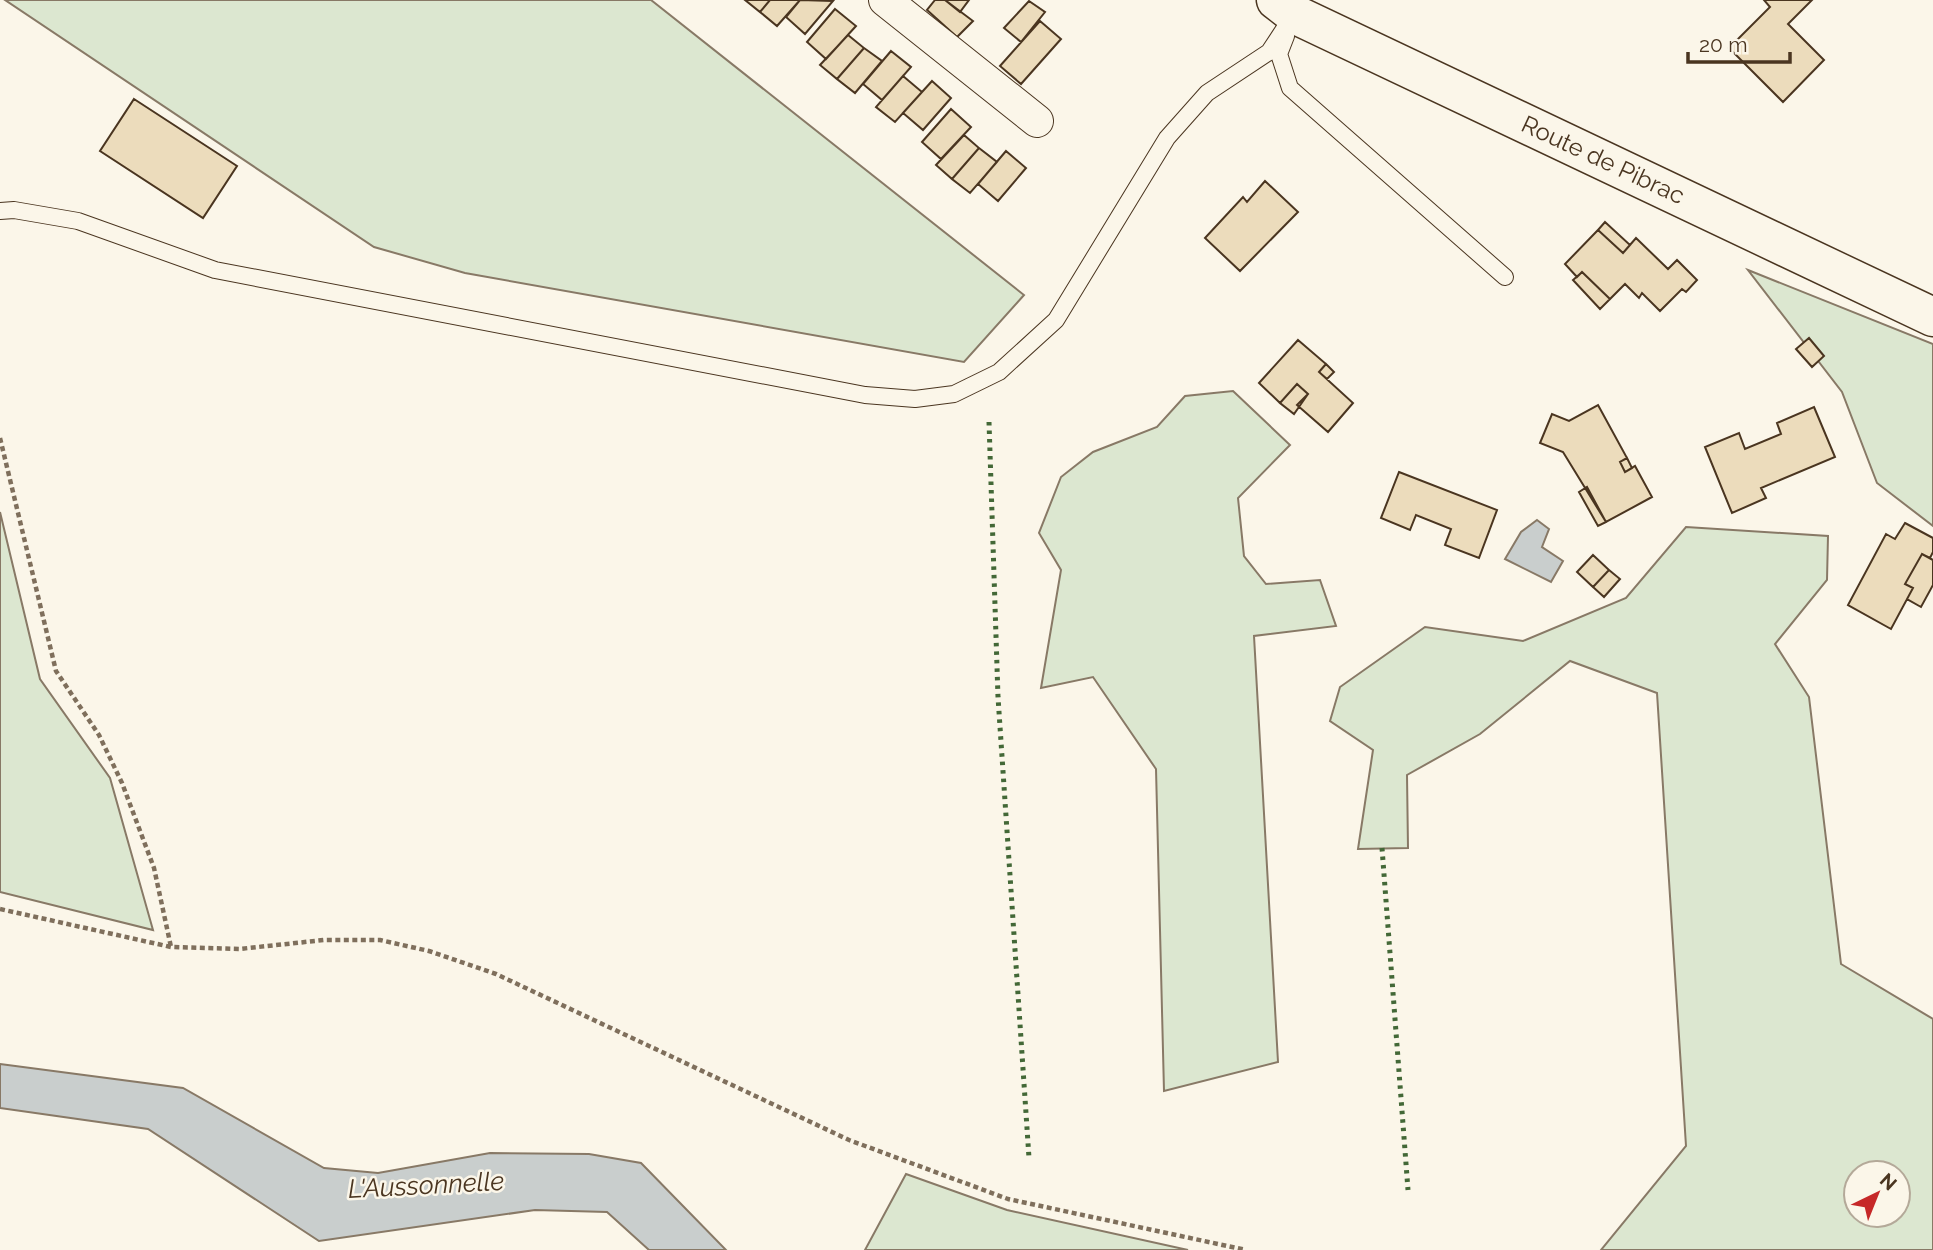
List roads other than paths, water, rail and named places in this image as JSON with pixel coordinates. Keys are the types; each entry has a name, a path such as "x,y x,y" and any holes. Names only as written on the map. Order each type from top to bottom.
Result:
{"main road":[{"name":"Route de Pibrac","path":"1285,7 1933,317"}],"street":[{"path":"885,0 1037,121"}],"lane":[{"path":"0,211 14,210 78,221 215,271 338,296 865,395 915,399 954,394 999,372 1056,320 1167,138 1207,93 1269,52 1285,7"},
{"path":"1285,7 1279,54 1290,88 1505,277"}],"water":[{"path":"1537,520 1549,529 1542,547 1563,561 1551,582 1505,559 1521,532"},
{"name":"L'Aussonnelle","path":"0,1064 183,1088 324,1168 378,1173 490,1153 589,1154 641,1163 726,1250 649,1250 607,1212 535,1210 319,1241 148,1129 0,1108"}]}
